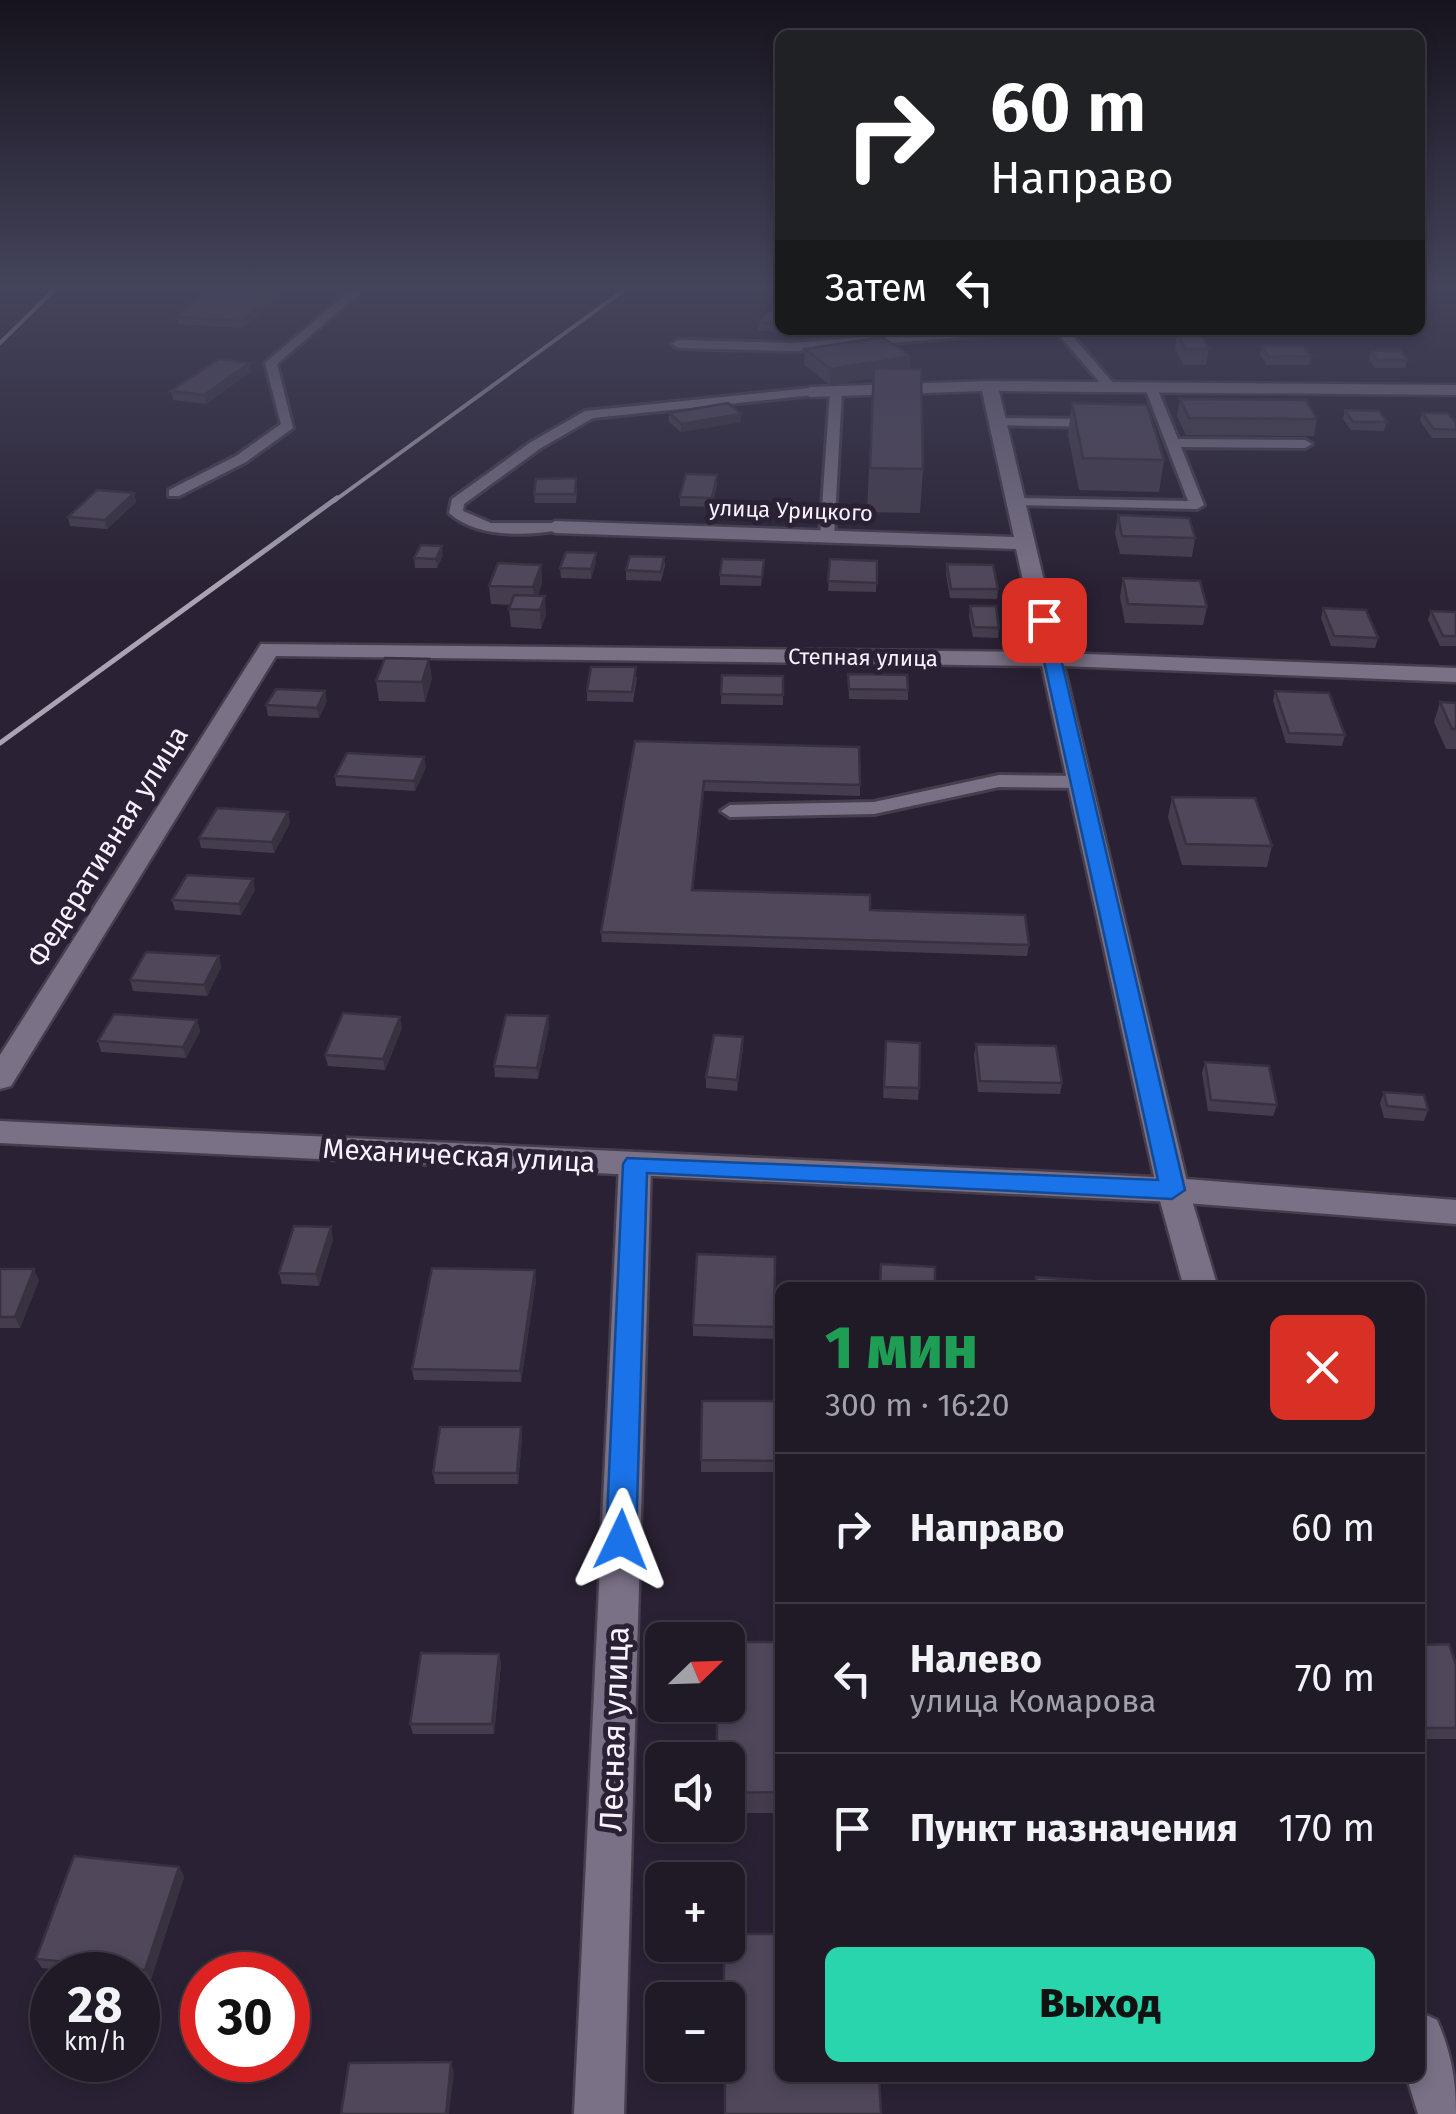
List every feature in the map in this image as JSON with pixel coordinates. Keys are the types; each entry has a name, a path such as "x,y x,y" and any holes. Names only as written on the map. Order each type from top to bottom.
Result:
{"street":[{"path":"810,392 888,389"},
{"path":"990,389 1172,1190 1199,1282"},
{"path":"1251,389 1456,390"},
{"name":"улица Урицкого","path":"555,527 1026,543"},
{"name":"Степная улица","path":"270,649 1052,659 1456,675"},
{"name":"Федеративная улица","path":"0,1079 270,649"},
{"name":"Механическая улица","path":"0,1132 1172,1190 1456,1212"},
{"name":"Лесная улица","path":"599,2114 636,1164"},
{"path":"1425,2054 1442,2114"}],"lane":[{"path":"174,493 241,459 288,426 276,396 277,389"},
{"path":"1016,502 1196,506 1151,389"},
{"path":"827,536 836,390"},
{"path":"555,527 490,529 468,522 456,513 457,502 536,445 590,414 810,392"},
{"path":"997,421 1109,423"},
{"path":"1146,424 1165,424"},
{"path":"1172,442 1305,444"},
{"path":"730,811 874,808 999,781 1080,782"}],"building":[{"path":"175,389 213,389 204,395 171,391"},
{"path":"873,389 921,389 923,469 870,468"},
{"path":"1180,399 1306,400 1317,419 1189,418"},
{"path":"728,403 741,414 681,424 669,413"},
{"path":"1072,403 1147,405 1164,460 1083,458"},
{"path":"1345,410 1379,411 1387,422 1353,422"},
{"path":"1422,413 1448,413 1456,430 1434,429"},
{"path":"686,474 717,475 712,498 680,497"},
{"path":"576,478 575,494 534,494 536,479"},
{"path":"97,490 134,493 105,520 68,517"},
{"path":"1118,515 1189,518 1195,538 1122,536"},
{"path":"421,545 442,546 436,559 414,558"},
{"path":"566,552 596,553 591,569 560,568"},
{"path":"630,556 664,557 661,572 626,570"},
{"path":"722,559 764,560 762,577 720,575"},
{"path":"830,559 877,561 877,583 828,581"},
{"path":"498,563 541,565 533,587 489,586"},
{"path":"947,564 993,565 998,589 951,589"},
{"path":"1123,578 1200,581 1207,607 1128,604"},
{"path":"514,595 545,596 540,610 509,609"},
{"path":"970,606 996,606 999,628 974,627"},
{"path":"1323,608 1366,610 1378,638 1334,636"},
{"path":"1431,611 1456,612 1456,636 1443,636"},
{"path":"385,658 429,659 422,682 376,681"},
{"path":"591,667 636,667 632,692 587,691"},
{"path":"848,674 907,675 908,690 849,689"},
{"path":"722,675 783,676 783,695 721,694"},
{"path":"276,689 325,691 317,708 266,705"},
{"path":"1275,691 1329,693 1345,735 1289,733"},
{"path":"1440,702 1456,703 1456,729 1452,729"},
{"path":"635,741 859,747 860,785 704,781 692,890 870,895 870,910 1025,915 1029,945 601,932"},
{"path":"347,753 424,757 414,781 335,776"},
{"path":"1172,797 1255,798 1272,846 1186,844"},
{"path":"217,808 288,812 272,842 199,838"},
{"path":"187,875 253,879 239,904 172,900"},
{"path":"146,952 219,956 204,985 130,980"},
{"path":"343,1013 400,1017 383,1059 325,1055"},
{"path":"114,1014 197,1020 183,1047 98,1041"},
{"path":"506,1015 548,1016 537,1068 494,1066"},
{"path":"714,1035 743,1037 737,1080 706,1077"},
{"path":"886,1041 920,1043 919,1088 884,1087"},
{"path":"976,1044 1056,1046 1062,1083 980,1081"},
{"path":"1205,1062 1269,1066 1277,1105 1211,1100"},
{"path":"1384,1092 1424,1095 1428,1110 1387,1106"},
{"path":"294,1226 331,1227 316,1274 279,1273"},
{"path":"697,1254 775,1257 774,1327 693,1325"},
{"path":"881,1264 935,1267 935,1282 880,1282"},
{"path":"432,1268 535,1270 520,1371 412,1369"},
{"path":"0,1269 34,1269 15,1317 0,1317"},
{"path":"1036,1277 1107,1282 1036,1282"},
{"path":"702,1401 775,1401 775,1461 701,1460"},
{"path":"440,1427 521,1427 517,1473 433,1473"},
{"path":"745,1642 775,1642 775,1792 745,1793 745,1742 717,1742 717,1722 745,1722"},
{"path":"1449,1644 1456,1665 1456,1728 1425,1728 1425,1645"},
{"path":"421,1653 499,1654 492,1724 410,1724"},
{"path":"74,1856 179,1867 151,1952 39,1952"},
{"path":"745,1934 775,1934 775,2082 879,2082 881,2114 725,2114 725,2082 745,2082 745,1982 724,1982 724,1962 745,1962"},
{"path":"451,2062 446,2114 341,2114 349,2063"}],"railway":[{"path":"334,501 488,389"},
{"path":"0,743 337,498"}],"route":[{"path":"621,1540 636,1164 1172,1190 1044,620"}]}
